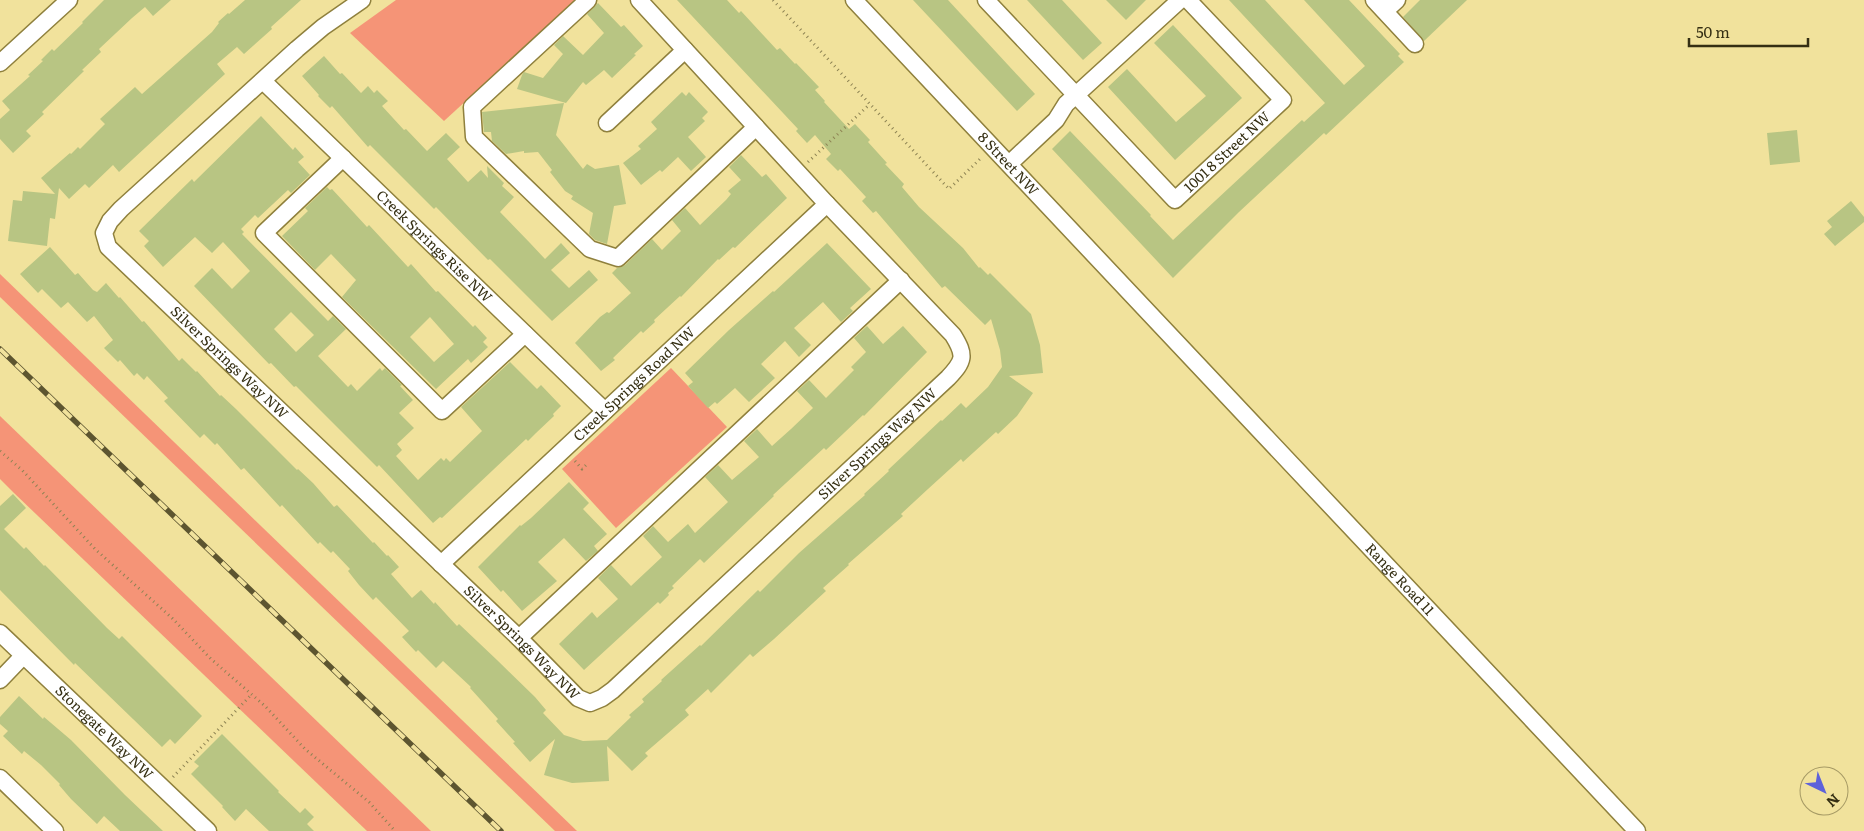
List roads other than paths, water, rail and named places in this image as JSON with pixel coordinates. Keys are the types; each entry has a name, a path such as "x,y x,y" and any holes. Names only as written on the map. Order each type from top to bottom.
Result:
{"street":[{"path":"0,63 69,0"},
{"name":"Silver Springs Way NW","path":"361,0 323,27 110,221 104,233 108,247 519,638 578,698 590,703 602,698 620,684 948,378 956,370 963,357 961,348 953,336 827,204 639,0"},
{"path":"588,0 472,107 474,137 590,249 618,258 756,127"},
{"name":"8 Street NW","path":"854,0 1163,328"},
{"name":"1001 8 Street NW","path":"986,0 1071,100 1175,200 1283,100 1188,0"},
{"path":"1001,156 1050,113 1071,100 1180,0"},
{"path":"1397,0 1379,6 1415,44"},
{"path":"607,123 685,50"},
{"name":"Creek Springs Rise NW","path":"262,81 605,411"},
{"path":"343,158 264,234 442,411 525,334"},
{"name":"Creek Springs Road NW","path":"441,564 827,204"},
{"path":"519,638 901,280"},
{"name":"Range Road 11","path":"1163,328 1637,831"},
{"name":"Stonegate Way NW","path":"0,633 208,831"},
{"path":"0,680 24,656"},
{"path":"0,778 55,831"}],"railway":[{"path":"0,349 501,831"}]}
